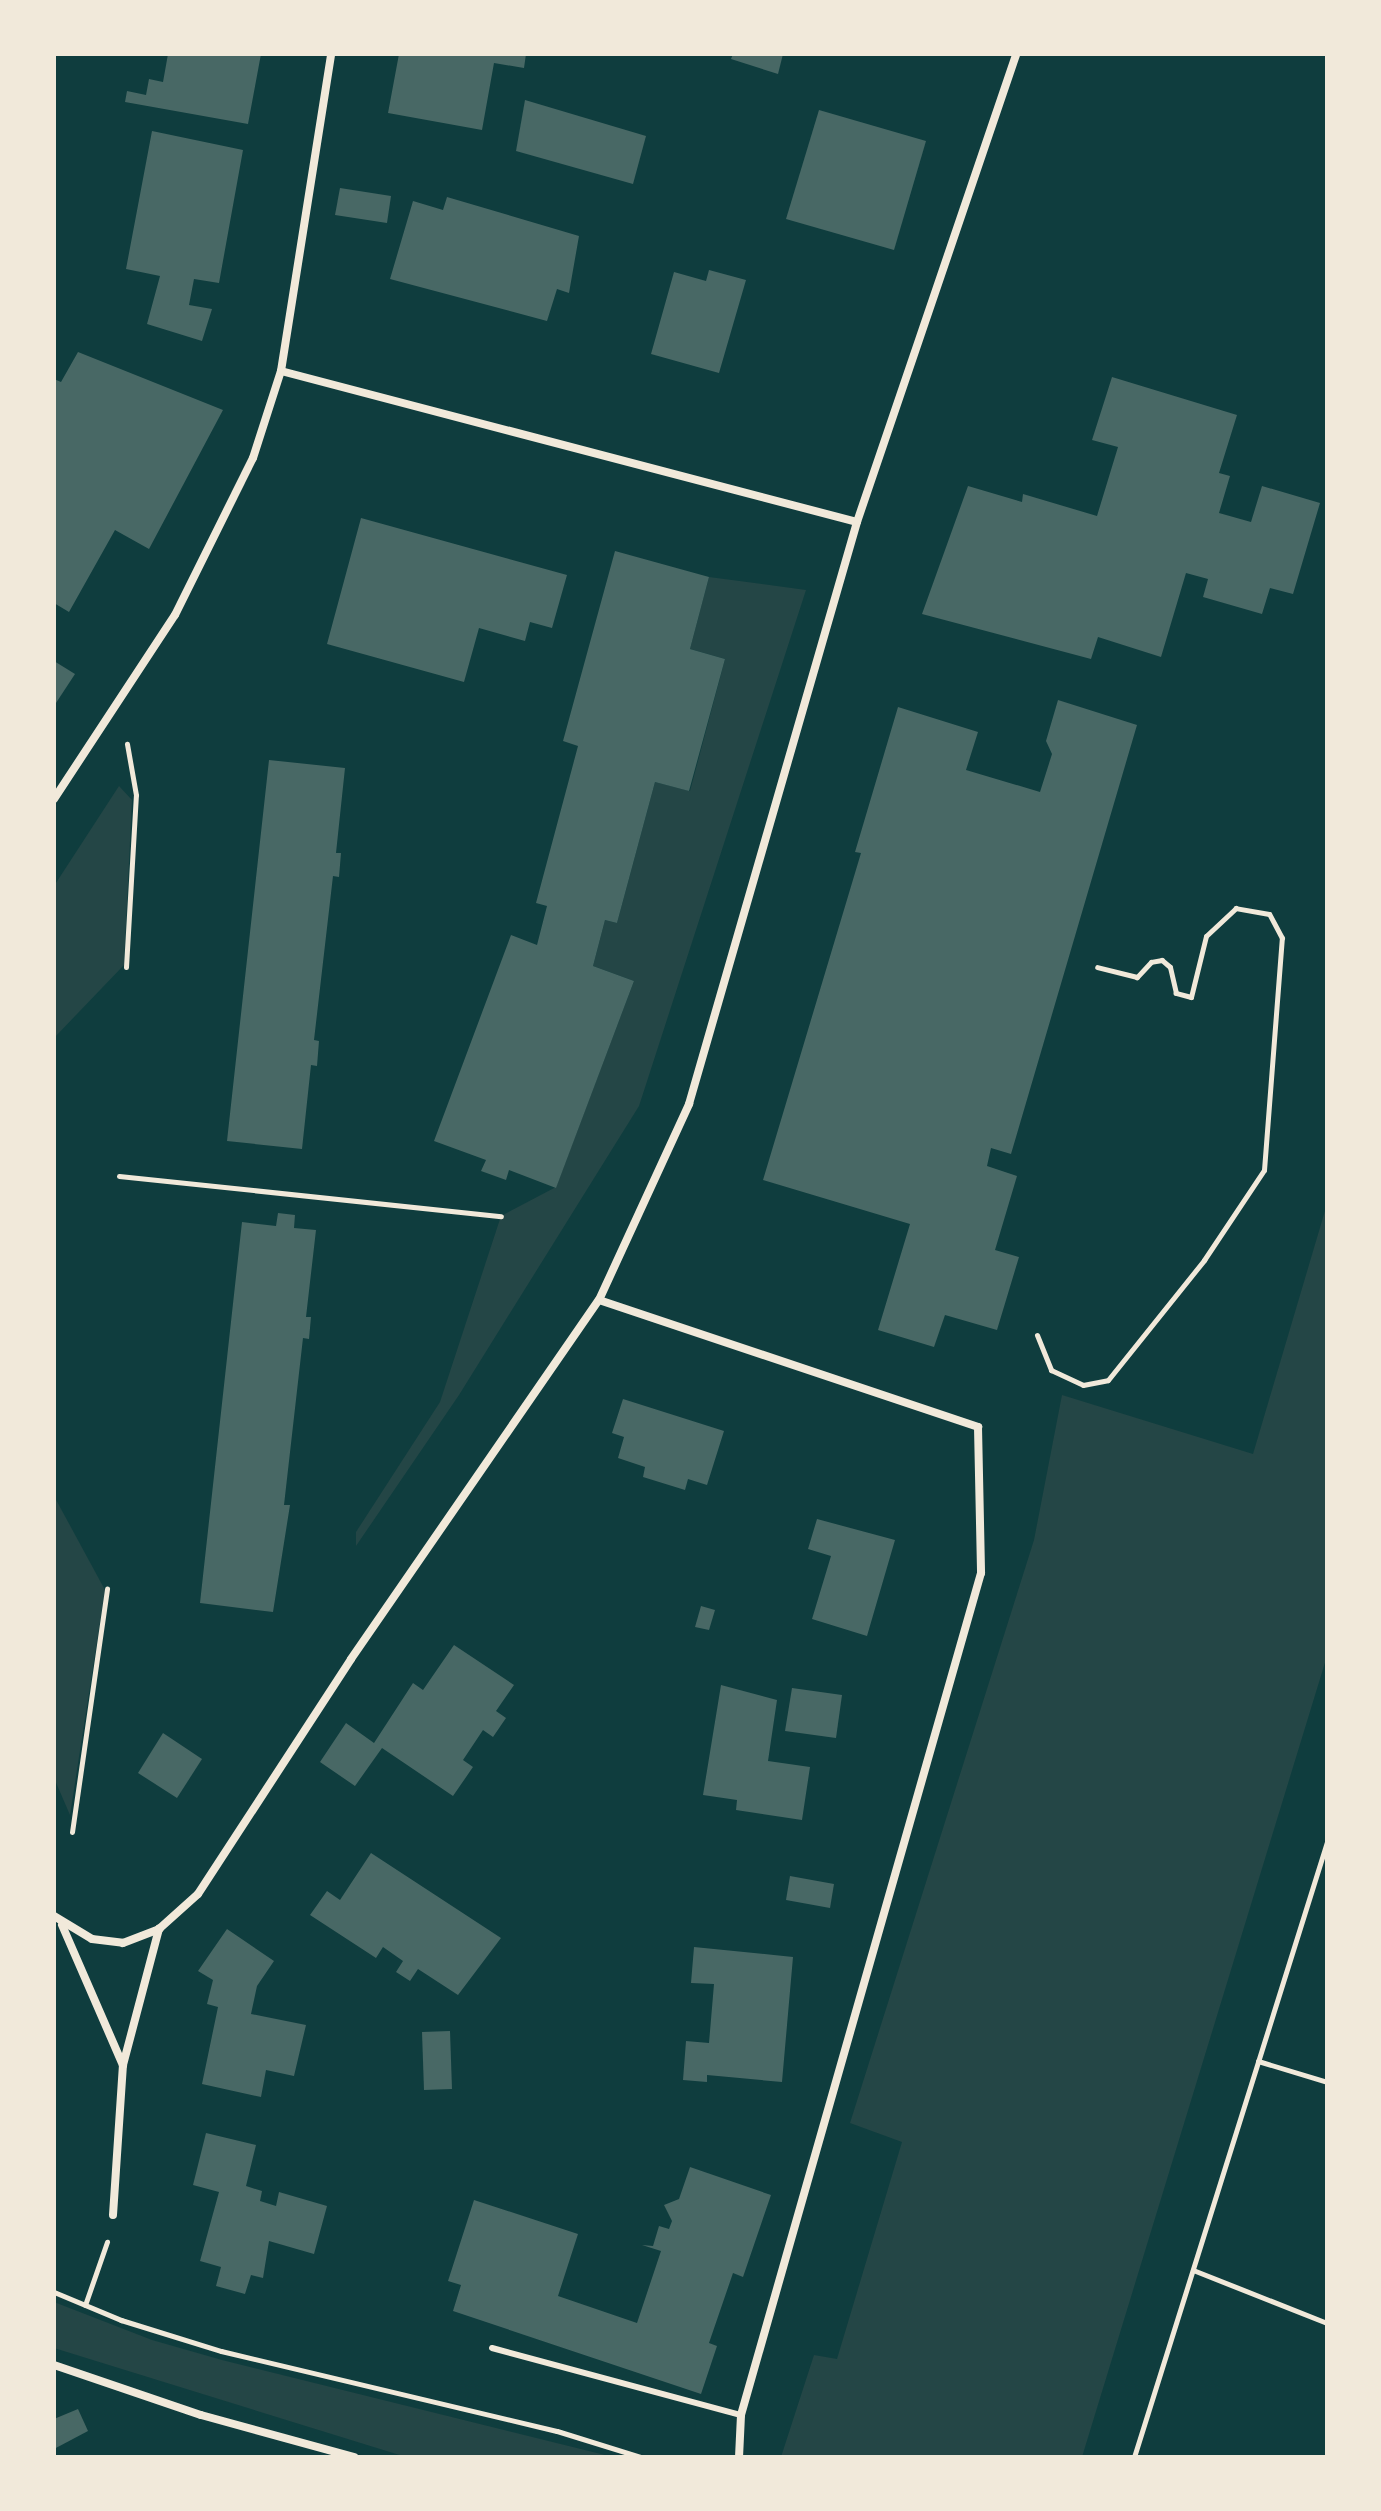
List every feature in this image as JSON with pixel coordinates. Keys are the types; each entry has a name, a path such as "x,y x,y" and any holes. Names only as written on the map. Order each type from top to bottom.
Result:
{"street":[{"path":"54,799 175,615 253,458 281,371 331,54"},
{"path":"62,1925 92,1939 123,1943 159,1929 198,1894 351,1659 599,1300 689,1104 857,522 1016,54"},
{"path":"281,371 857,522"},
{"path":"599,1300 978,1427 981,1573 741,2415 739,2457"},
{"path":"54,1916 62,1925 123,2065"},
{"path":"113,2215 123,2065 159,1929"},
{"path":"54,2365 201,2415 354,2457"}],"lane":[{"path":"492,2348 741,2415"}],"path":[{"path":"119,696 136,795 126,967"},
{"path":"1037,1335 1051,1370 1083,1385 1108,1380 1204,1260 1264,1170 1282,938 1269,914 1236,908 1206,936 1191,997 1176,993 1170,967 1162,960 1151,962 1137,977 1097,967"},
{"path":"119,1176 501,1216"},
{"path":"72,1832 107,1589"},
{"path":"1134,2457 1327,1842"},
{"path":"1258,2061 1327,2082"},
{"path":"85,2305 104,2261"},
{"path":"1193,2270 1327,2323"},
{"path":"54,2292 221,2351 557,2431 641,2457"}],"shaded area":[{"path":"709,577 806,590 639,1106 459,1395 356,1546 356,1532 440,1402 501,1216 556,1187 634,981 593,966 605,920 617,923 655,782 690,791 725,659 690,649"},
{"path":"119,786 132,800 124,965 54,1038 54,886"},
{"path":"1327,1204 1327,1656 1082,2457 781,2457 814,2355 837,2359 902,2142 850,2123 1034,1540 1062,1395 1253,1454"},
{"path":"54,1496 105,1590 70,1815 54,1778"},
{"path":"54,2302 152,2340 222,2360 613,2457 406,2457 54,2348"}],"building":[{"path":"168,54 261,54 248,124 125,102 127,91 146,95 149,79 163,82"},
{"path":"399,54 526,54 524,68 494,63 482,130 388,113"},
{"path":"733,54 783,54 778,74 731,59"},
{"path":"525,100 646,136 633,184 516,151"},
{"path":"819,110 926,141 894,250 786,219"},
{"path":"152,131 243,150 219,283 194,279 189,305 212,309 202,341 147,324 160,276 126,269"},
{"path":"340,188 391,196 387,223 335,215"},
{"path":"447,197 579,236 569,293 557,289 547,321 390,279 413,201 443,210"},
{"path":"709,270 746,280 719,373 651,354 674,272 706,281"},
{"path":"78,352 223,410 149,549 115,530 69,612 54,603 54,379 61,382"},
{"path":"1112,377 1237,415 1219,473 1230,476 1219,513 1251,522 1262,486 1320,503 1293,594 1270,588 1262,614 1203,597 1208,579 1186,573 1161,657 1098,637 1091,659 922,614 968,486 1022,502 1023,494 1097,516 1118,447 1092,440"},
{"path":"361,518 567,575 552,628 530,622 525,641 479,628 464,682 327,644"},
{"path":"615,551 709,577 690,649 725,659 689,791 655,782 617,923 605,920 593,966 634,981 556,1188 509,1170 506,1180 481,1171 486,1160 434,1141 511,935 537,945 547,906 536,903 578,746 563,741"},
{"path":"54,661 75,674 54,706"},
{"path":"1058,700 1137,725 1011,1154 991,1148 987,1166 1017,1176 995,1250 1019,1257 997,1330 945,1315 934,1347 878,1330 910,1224 763,1180 861,853 855,852 898,707 978,732 966,770 1040,792 1052,754 1046,741"},
{"path":"269,760 345,768 336,853 341,853 339,877 333,876 314,1040 319,1041 317,1066 311,1065 302,1149 227,1141"},
{"path":"278,1213 295,1215 294,1228 316,1230 306,1317 311,1317 309,1339 303,1338 284,1505 290,1505 273,1612 200,1603 242,1222 276,1226"},
{"path":"623,1399 724,1431 707,1485 688,1479 685,1490 643,1477 645,1467 618,1458 624,1437 612,1433"},
{"path":"817,1519 895,1540 867,1636 812,1619 831,1556 808,1549"},
{"path":"701,1606 715,1610 709,1630 695,1627"},
{"path":"454,1645 514,1685 496,1711 506,1718 493,1737 483,1730 463,1760 473,1767 453,1796 382,1748 355,1786 320,1762 346,1723 374,1743 413,1683 423,1690"},
{"path":"721,1685 777,1700 768,1761 810,1767 802,1820 736,1810 737,1800 703,1795"},
{"path":"792,1688 842,1695 836,1738 785,1731"},
{"path":"163,1733 202,1759 177,1798 138,1773"},
{"path":"371,1853 501,1938 458,1995 418,1969 410,1981 396,1972 403,1961 383,1947 376,1958 310,1915 327,1891 340,1900"},
{"path":"790,1876 834,1884 830,1908 786,1900"},
{"path":"227,1929 274,1961 257,1986 251,2014 306,2025 294,2076 266,2070 261,2097 202,2084 218,2007 207,2004 213,1980 198,1971"},
{"path":"694,1947 793,1957 782,2082 707,2075 707,2082 683,2080 686,2041 709,2043 714,1984 691,1983"},
{"path":"450,2031 452,2089 424,2090 422,2032"},
{"path":"206,2133 256,2145 246,2186 262,2191 260,2201 276,2206 279,2192 327,2206 314,2254 269,2241 263,2278 251,2275 245,2294 216,2286 221,2267 200,2261 219,2192 193,2185"},
{"path":"690,2167 771,2195 743,2277 733,2273 709,2343 717,2346 701,2394 453,2311 461,2285 448,2281 474,2200 578,2234 558,2296 637,2323 661,2251 642,2245 653,2246 659,2226 669,2229 672,2221 664,2205 679,2199"},
{"path":"78,2409 88,2431 54,2449 54,2419"}]}
